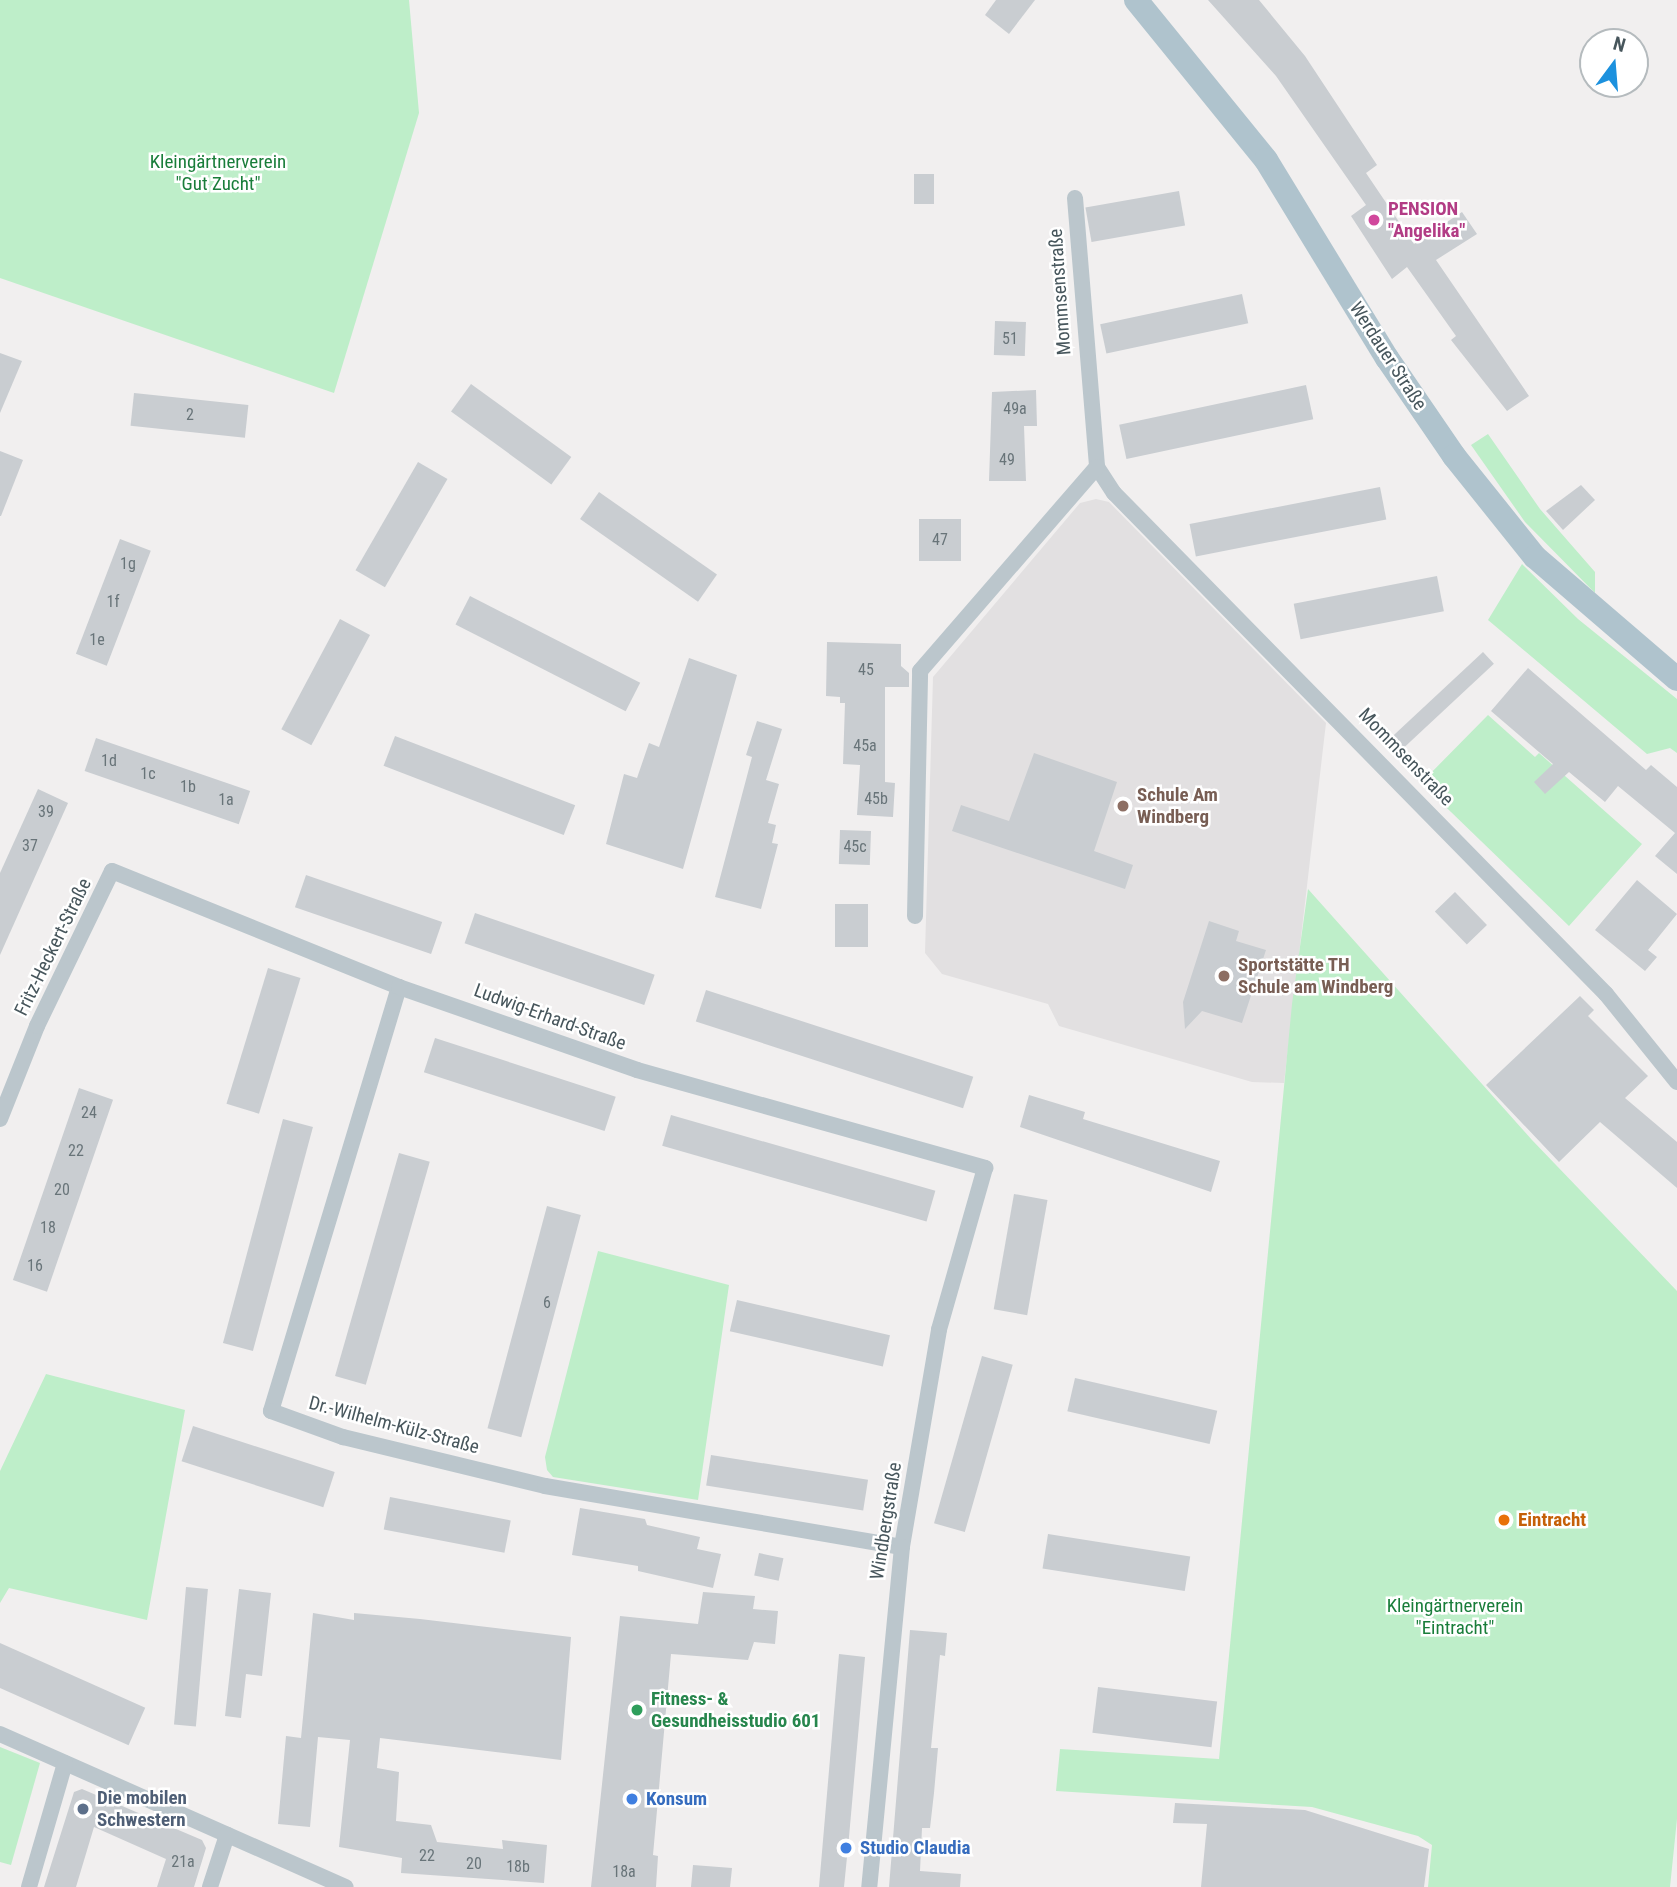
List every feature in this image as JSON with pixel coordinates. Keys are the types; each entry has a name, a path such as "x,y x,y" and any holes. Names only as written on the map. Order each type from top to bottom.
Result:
{"main road":[{"name":"Werdauer Straße","path":"1136,0 1265,160 1387,358 1454,456 1526,547 1677,679"}],"street":[{"name":"Mommsenstraße","path":"1075,198 1097,467 1114,493 1606,994 1677,1082"},
{"path":"915,916 920,671 1097,467"},
{"name":"Ludwig-Erhard-Straße","path":"112,871 399,987 637,1070 985,1168"},
{"name":"Fritz-Heckert-Straße","path":"0,1119 37,1026 112,871"},
{"name":"Dr.-Wilhelm-Külz-Straße","path":"399,987 271,1411 344,1437 545,1486 902,1547"},
{"name":"Windbergstraße","path":"869,1887 902,1547 939,1330 985,1168"},
{"path":"0,1734 346,1887"},
{"path":"29,1887 65,1763"},
{"path":"210,1887 227,1835"}],"shaded area":[{"name":"Schule Am Windberg","path":"1096,499 1109,502 1326,723 1284,1083 1252,1082 1059,1026 1048,1004 942,974 925,953 933,677 1080,503"}],"green space":[{"name":"Kleingärtnerverein \"Gut Zucht\"","path":"0,0 409,0 419,113 334,393 0,278"},
{"path":"1488,434 1540,509 1595,572 1595,593 1525,522 1471,445"},
{"path":"1522,564 1578,619 1677,699 1677,753 1670,748 1647,754 1488,620"},
{"path":"1488,715 1535,757 1539,753 1642,844 1569,926 1421,783"},
{"name":"Kleingärtnerverein \"Eintracht\"","path":"1308,889 1532,1140 1677,1291 1677,1819 1670,1887 1428,1887 1432,1845 1418,1836 1312,1807 1056,1791 1060,1749 1219,1759 1292,1004"},
{"path":"598,1251 729,1285 698,1500 553,1477 547,1470 545,1457"},
{"path":"46,1374 185,1410 147,1620 9,1588 0,1603 0,1471"},
{"path":"0,1747 40,1763 11,1865 0,1862"}],"building":[{"path":"996,0 1035,0 1009,34 985,15"},
{"path":"1208,0 1259,0 1305,56 1377,165 1366,173 1414,244 1462,212 1477,234 1436,260 1529,396 1507,411 1451,340 1456,336 1407,267 1392,279 1351,216 1366,205 1276,76"},
{"path":"914,174 934,174 934,204 914,204"},
{"path":"1179,191 1185,225 1092,242 1085,207"},
{"path":"1242,294 1248,323 1106,353 1100,324"},
{"path":"995,321 1026,322 1025,356 994,355"},
{"path":"0,353 22,361 0,413"},
{"path":"471,384 571,457 551,484 451,412"},
{"path":"1306,385 1313,419 1126,459 1119,425"},
{"path":"1036,390 1037,426 1024,426 1026,481 989,481 992,392"},
{"path":"134,393 248,405 245,438 131,426"},
{"path":"0,451 23,460 1,516 0,516"},
{"path":"418,462 447,479 385,587 356,570"},
{"path":"1581,485 1595,500 1563,530 1546,511"},
{"path":"1380,487 1386,519 1196,556 1190,524"},
{"path":"599,492 717,575 698,602 580,519"},
{"path":"919,519 961,519 961,561 919,561"},
{"path":"120,539 151,551 107,666 76,654"},
{"path":"1437,576 1444,611 1301,639 1294,604"},
{"path":"470,596 640,683 626,711 455,625"},
{"path":"340,619 370,635 311,745 281,729"},
{"path":"827,642 901,644 901,666 909,673 909,687 885,687 885,782 895,783 893,817 857,815 860,765 843,764 845,703 840,703 840,697 826,696"},
{"path":"1483,652 1494,664 1403,748 1392,737"},
{"path":"689,658 737,675 683,869 606,844 624,774 637,778 649,743 659,747"},
{"path":"1528,668 1646,770 1651,765 1677,787 1677,874 1655,856 1675,833 1618,786 1605,802 1569,772 1545,794 1534,782 1553,764 1491,711"},
{"path":"757,721 782,729 766,780 779,784 768,823 776,825 772,843 778,844 761,909 715,897 752,757 746,755"},
{"path":"395,736 575,805 564,835 384,766"},
{"path":"96,738 250,791 239,824 85,771"},
{"name":"Schule Am Windberg","path":"1034,753 1117,782 1094,851 1133,865 1125,889 952,831 961,805 1009,821"},
{"path":"38,789 68,803 0,955 0,873"},
{"path":"840,830 871,831 870,865 839,864"},
{"path":"306,875 442,922 431,954 295,907"},
{"path":"1637,880 1677,914 1648,950 1657,957 1645,971 1595,930"},
{"path":"1455,892 1487,925 1467,945 1435,911"},
{"path":"835,904 868,904 868,947 835,947"},
{"path":"475,913 655,975 644,1005 465,943"},
{"name":"Sportstätte TH Schule am Windberg","path":"1209,921 1239,931 1236,941 1266,950 1242,1023 1202,1011 1185,1029 1183,1002"},
{"path":"268,968 301,978 259,1114 226,1104"},
{"path":"706,990 973,1077 963,1108 696,1021"},
{"path":"1580,996 1594,1010 1588,1016 1648,1076 1625,1098 1677,1142 1677,1188 1600,1122 1559,1162 1486,1085"},
{"path":"435,1038 616,1097 605,1131 424,1072"},
{"path":"79,1088 113,1100 47,1292 13,1280"},
{"path":"1029,1095 1085,1112 1083,1119 1220,1161 1211,1192 1020,1127"},
{"path":"671,1115 935,1191 927,1222 662,1146"},
{"path":"283,1119 313,1127 253,1351 223,1343"},
{"path":"399,1153 430,1162 366,1385 335,1376"},
{"path":"1014,1194 1047,1200 1027,1315 994,1309"},
{"path":"547,1206 581,1215 521,1437 487,1428"},
{"path":"737,1300 890,1335 883,1366 730,1331"},
{"path":"982,1356 1013,1365 965,1532 934,1523"},
{"path":"1075,1378 1217,1411 1210,1444 1067,1411"},
{"path":"193,1426 335,1472 323,1507 182,1461"},
{"path":"711,1455 868,1480 863,1510 706,1486"},
{"path":"390,1497 511,1520 504,1553 384,1529"},
{"path":"580,1508 645,1519 647,1525 700,1537 697,1549 721,1554 713,1588 638,1571 638,1566 572,1555"},
{"path":"1048,1534 1190,1557 1185,1591 1043,1569"},
{"path":"759,1553 783,1558 779,1581 754,1575"},
{"path":"186,1587 208,1589 196,1726 174,1724"},
{"path":"239,1589 271,1593 262,1676 246,1674 241,1718 225,1716"},
{"path":"703,1592 755,1596 753,1609 778,1611 775,1644 754,1642 748,1660 671,1654 653,1855 658,1856 656,1887 591,1887 620,1616 698,1624"},
{"path":"313,1613 354,1620 354,1613 420,1619 571,1637 561,1760 380,1738 377,1768 399,1772 396,1821 431,1825 437,1842 503,1849 502,1840 547,1845 544,1883 401,1873 402,1858 339,1847 350,1740 318,1737 310,1827 278,1824 286,1736 301,1738"},
{"path":"910,1630 947,1633 945,1656 940,1655 931,1748 938,1748 934,1793 930,1828 922,1828 920,1871 961,1874 960,1887 889,1887"},
{"path":"0,1643 145,1708 129,1745 0,1688"},
{"path":"839,1654 865,1657 844,1887 819,1887"},
{"path":"1098,1687 1217,1702 1211,1747 1092,1733"},
{"path":"82,1789 202,1840 206,1848 194,1887 157,1887 166,1859 94,1827 76,1887 44,1887 74,1792"},
{"path":"1175,1803 1305,1810 1429,1849 1424,1887 1201,1887 1207,1824 1173,1823"},
{"path":"693,1865 732,1868 730,1887 691,1887"}],"place":[{"name":"PENSION \"Angelika\"","path":"1374,220"},
{"name":"Schule Am Windberg","path":"1123,806"},
{"name":"Sportstätte TH Schule am Windberg","path":"1224,976"},
{"name":"Eintracht","path":"1504,1520"},
{"name":"Fitness- & Gesundheisstudio 601","path":"637,1710"},
{"name":"Konsum","path":"632,1799"},
{"name":"Die mobilen Schwestern","path":"83,1809"},
{"name":"Studio Claudia","path":"846,1848"}]}
